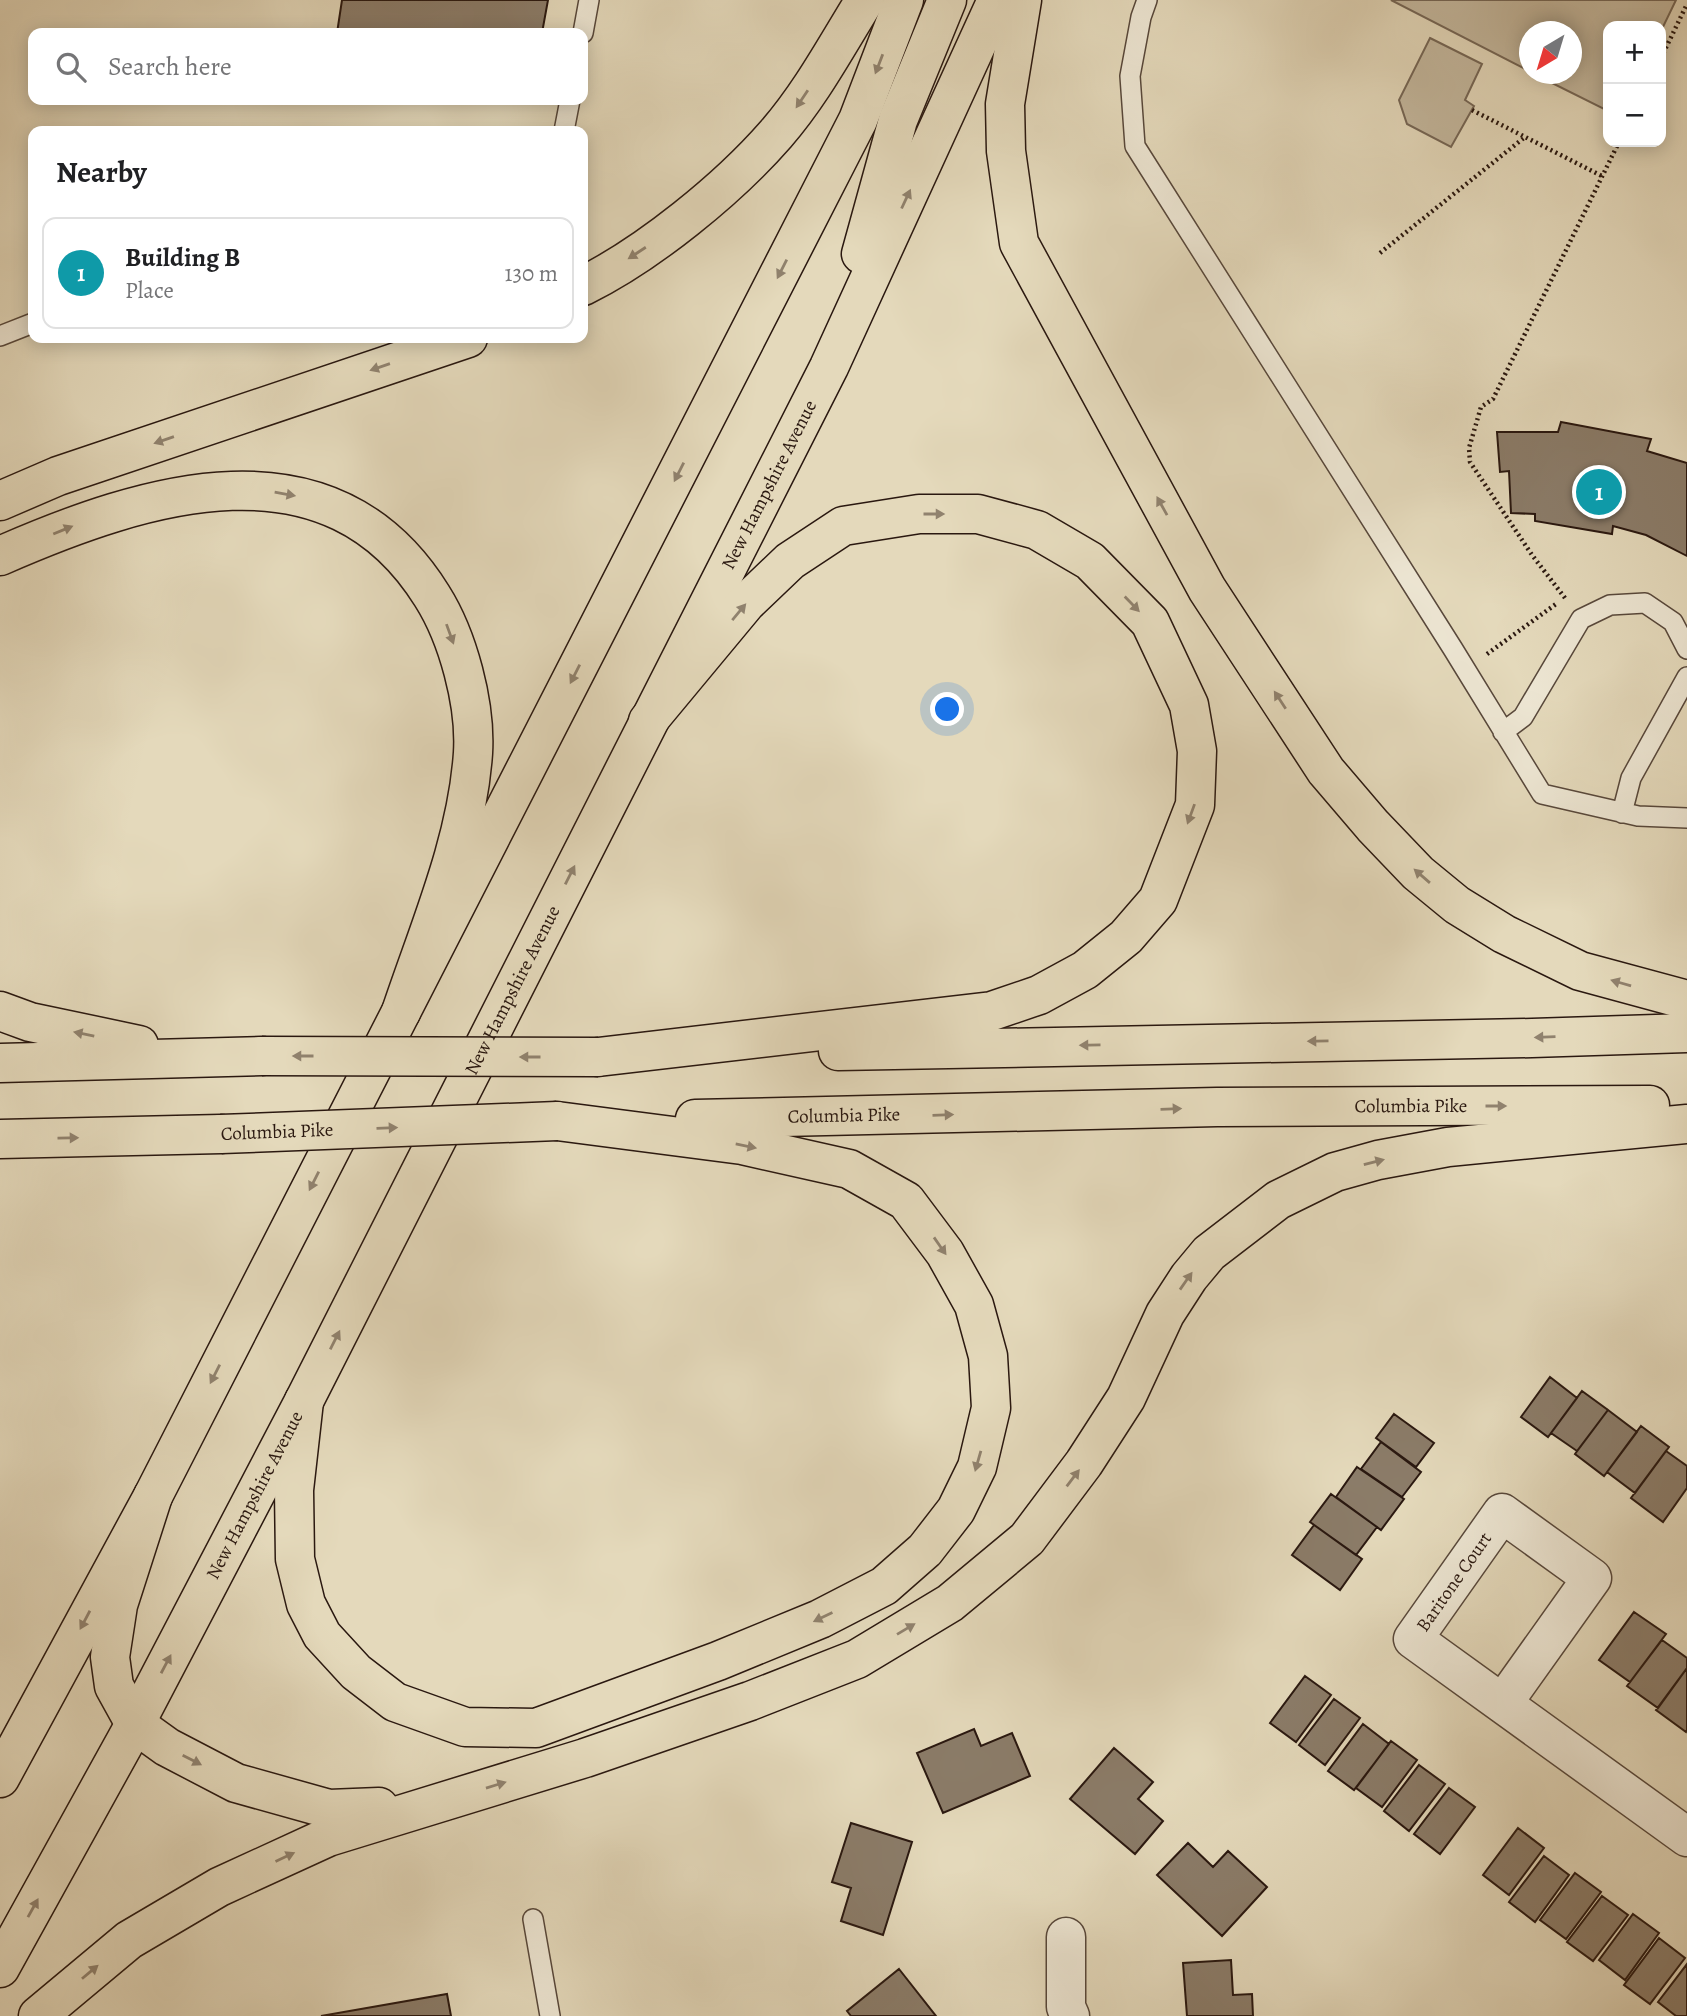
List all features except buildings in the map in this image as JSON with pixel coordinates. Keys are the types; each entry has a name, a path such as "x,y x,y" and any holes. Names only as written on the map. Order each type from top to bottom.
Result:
{"main road":[{"path":"588,284 653,242 723,188 748,164 777,134 801,102 865,0"},
{"path":"0,1778 153,1496 858,120 904,0"},
{"path":"830,367 898,120 947,0"},
{"name":"New Hampshire Avenue","path":"0,1968 135,1724 304,1401 830,367 997,0"},
{"path":"1022,0 1005,104 1006,151 1019,243 1207,589 1326,771 1373,827 1418,873 1457,905 1504,934 1580,971 1687,1000"},
{"path":"0,501 58,476 453,343"},
{"path":"0,556 106,513 167,498 234,489 285,493 331,507 381,536 418,573 441,610 459,657 470,700 473,750 468,799 452,860 401,1012"},
{"path":"598,1057 992,1011 1040,995 1085,970 1126,937 1158,900 1195,805 1197,751 1189,705 1150,622 1090,561 1037,530 978,514 919,514 842,526 790,561 746,603 648,721"},
{"path":"0,1011 30,1022 199,1058"},
{"path":"0,1063 262,1056 598,1057 1687,1032"},
{"name":"Columbia Pike","path":"0,1139 221,1134 557,1121 880,1117 1217,1107 1687,1105"},
{"path":"304,1401 294,1490 295,1559 306,1604 322,1635 356,1672 395,1702 465,1727 536,1728 718,1661 820,1619 884,1586 925,1550 956,1510 977,1467 991,1408 988,1356 974,1305 945,1253 906,1201 849,1169 742,1145 557,1121"},
{"path":"38,2016 128,1940 219,1887 328,1837 585,1758 750,1701 857,1659 950,1603 1027,1539 1084,1463 1126,1398 1165,1314 1189,1277 1209,1253 1278,1200 1335,1172 1378,1160 1448,1147 1687,1124"},
{"path":"153,1496 118,1605 110,1657 114,1686 135,1724 167,1747 236,1783 329,1809 430,1805"}],"street":[{"name":"Baritone Court","path":"1503,1703 1592,1578 1502,1513 1413,1639 1687,1837"},
{"path":"1066,1937 1066,2007 1070,2016"}],"lane":[{"path":"584,28 589,0"},
{"path":"1147,0 1141,16 1130,76 1135,146 1542,794 1639,816 1687,818"},
{"path":"565,126 569,105"},
{"path":"0,336 28,325"},
{"path":"1503,732 1523,717 1581,619 1611,606 1645,603 1673,622 1687,649"},
{"path":"1622,813 1631,778 1687,677"},
{"path":"533,1919 550,2016"}],"path":[{"path":"1666,48 1687,4"},
{"path":"1472,110 1602,176"},
{"path":"1380,253 1525,137"},
{"path":"1572,605 1532,555 1470,462 1469,448 1481,407 1493,399 1616,147"},
{"path":"1482,658 1565,598"}],"shaded area":[{"path":"1391,0 1676,0 1666,21 1603,21 1603,108 1554,84 1582,84 1582,21 1519,21 1519,66"},
{"path":"1430,38 1482,64 1465,100 1474,106 1451,147 1407,124 1399,100"}],"place":[{"name":"Building B","path":"1599,492"}]}
